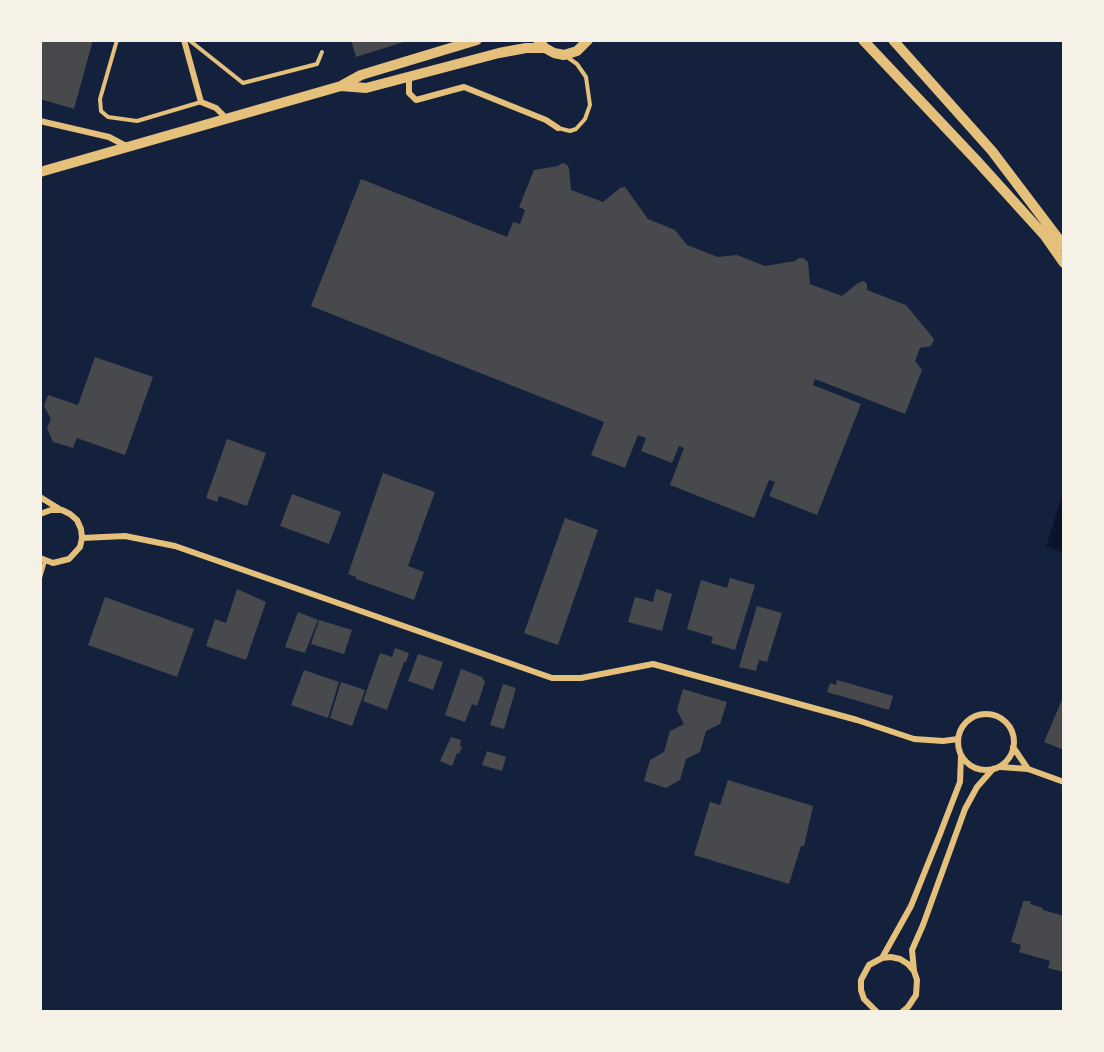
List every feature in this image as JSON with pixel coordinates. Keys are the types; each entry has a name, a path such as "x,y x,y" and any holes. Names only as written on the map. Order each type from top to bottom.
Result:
{"main road":[{"path":"40,172 341,86 361,75 453,44 477,40"},
{"path":"341,86 366,88 542,44 554,53 564,55 577,51 588,40"},
{"path":"852,40 865,42 993,178 1045,236 1064,263"},
{"path":"893,40 992,151 1064,246"}],"street":[{"path":"184,40 201,102 216,108 226,118"},
{"path":"409,76 409,93 416,100 464,87 546,120 558,128"},
{"path":"40,121 109,137 128,147"},
{"path":"40,497 77,520 82,538 80,547 69,559 53,563 43,560"},
{"path":"40,514 51,510 62,510"},
{"path":"82,538 125,536 176,546 552,678 581,678 653,664 857,720 914,739 943,741 958,739"},
{"path":"882,958 911,906 960,782 962,756 958,739 960,731 969,719 991,714 999,717 1011,730 1014,747 1028,769"},
{"path":"902,1011 908,1007 916,995 918,987 912,950 965,809 977,787 995,768 1005,762 1014,747"},
{"path":"962,756 978,769 1008,766 1028,769 1064,782"},
{"path":"877,1011 864,999 861,990 861,980 869,965 882,958 891,957 900,959 914,971"}],"lane":[{"path":"117,40 100,99 101,111 108,117 137,121 201,102"},
{"path":"189,40 243,83 317,64 322,52"},
{"path":"558,128 570,131 582,125 590,105 586,77 577,64 564,55"},
{"path":"40,578 43,560"}],"water":[{"path":"1063,494 1064,552 1063,553 1046,546"}],"building":[{"path":"41,40 93,40 74,109 40,99"},
{"path":"351,40 407,40 407,41 356,57"},
{"path":"562,163 569,168 571,190 603,202 620,188 625,187 648,219 675,230 687,245 718,257 737,255 765,266 803,258 808,262 810,284 842,296 864,281 867,284 867,290 906,305 934,339 931,346 920,348 915,361 922,370 905,414 815,379 813,385 861,404 817,515 769,496 775,482 769,480 754,518 670,485 684,448 679,446 672,463 641,451 646,438 638,435 625,468 591,455 604,422 311,306 361,179 507,237 513,222 520,224 525,210 519,207 534,170 558,166"},
{"path":"95,357 153,377 125,455 77,438 73,448 53,442 47,428 51,419 44,406 48,395 78,405"},
{"path":"227,439 266,453 247,506 219,496 217,502 206,498"},
{"path":"383,473 435,492 408,566 424,572 414,600 348,574"},
{"path":"292,494 341,512 329,544 280,526"},
{"path":"565,518 598,530 558,645 524,633"},
{"path":"730,578 755,585 735,650 711,643 713,637 687,629 701,580 727,588"},
{"path":"237,589 266,602 246,660 206,646 215,619 226,623"},
{"path":"656,589 672,594 662,631 628,622 635,597 653,602"},
{"path":"105,597 194,629 177,677 88,645"},
{"path":"757,606 782,613 767,662 759,660 756,671 739,667"},
{"path":"298,612 318,620 305,653 285,647"},
{"path":"319,620 352,630 344,654 311,644"},
{"path":"395,648 409,653 387,710 363,701 380,653 392,657"},
{"path":"418,654 443,662 433,690 408,681"},
{"path":"461,669 482,677 485,682 477,706 472,704 465,722 445,715"},
{"path":"304,670 339,682 328,718 291,705"},
{"path":"837,680 893,696 889,710 827,692 830,683 836,685"},
{"path":"341,682 365,690 352,726 330,718"},
{"path":"503,684 516,688 504,729 490,725"},
{"path":"683,689 727,702 720,724 706,731 700,752 686,759 680,780 666,788 644,781 650,760 664,752 670,731 684,724 677,710"},
{"path":"1064,695 1064,750 1044,742"},
{"path":"451,737 461,740 460,746 462,747 452,766 440,761"},
{"path":"487,751 506,757 502,771 482,765"},
{"path":"728,780 813,806 804,846 801,846 789,884 694,855 710,802 720,805"},
{"path":"1024,901 1031,901 1030,904 1043,908 1043,910 1064,916 1064,972 1048,968 1050,961 1019,952 1021,945 1011,942"}]}
